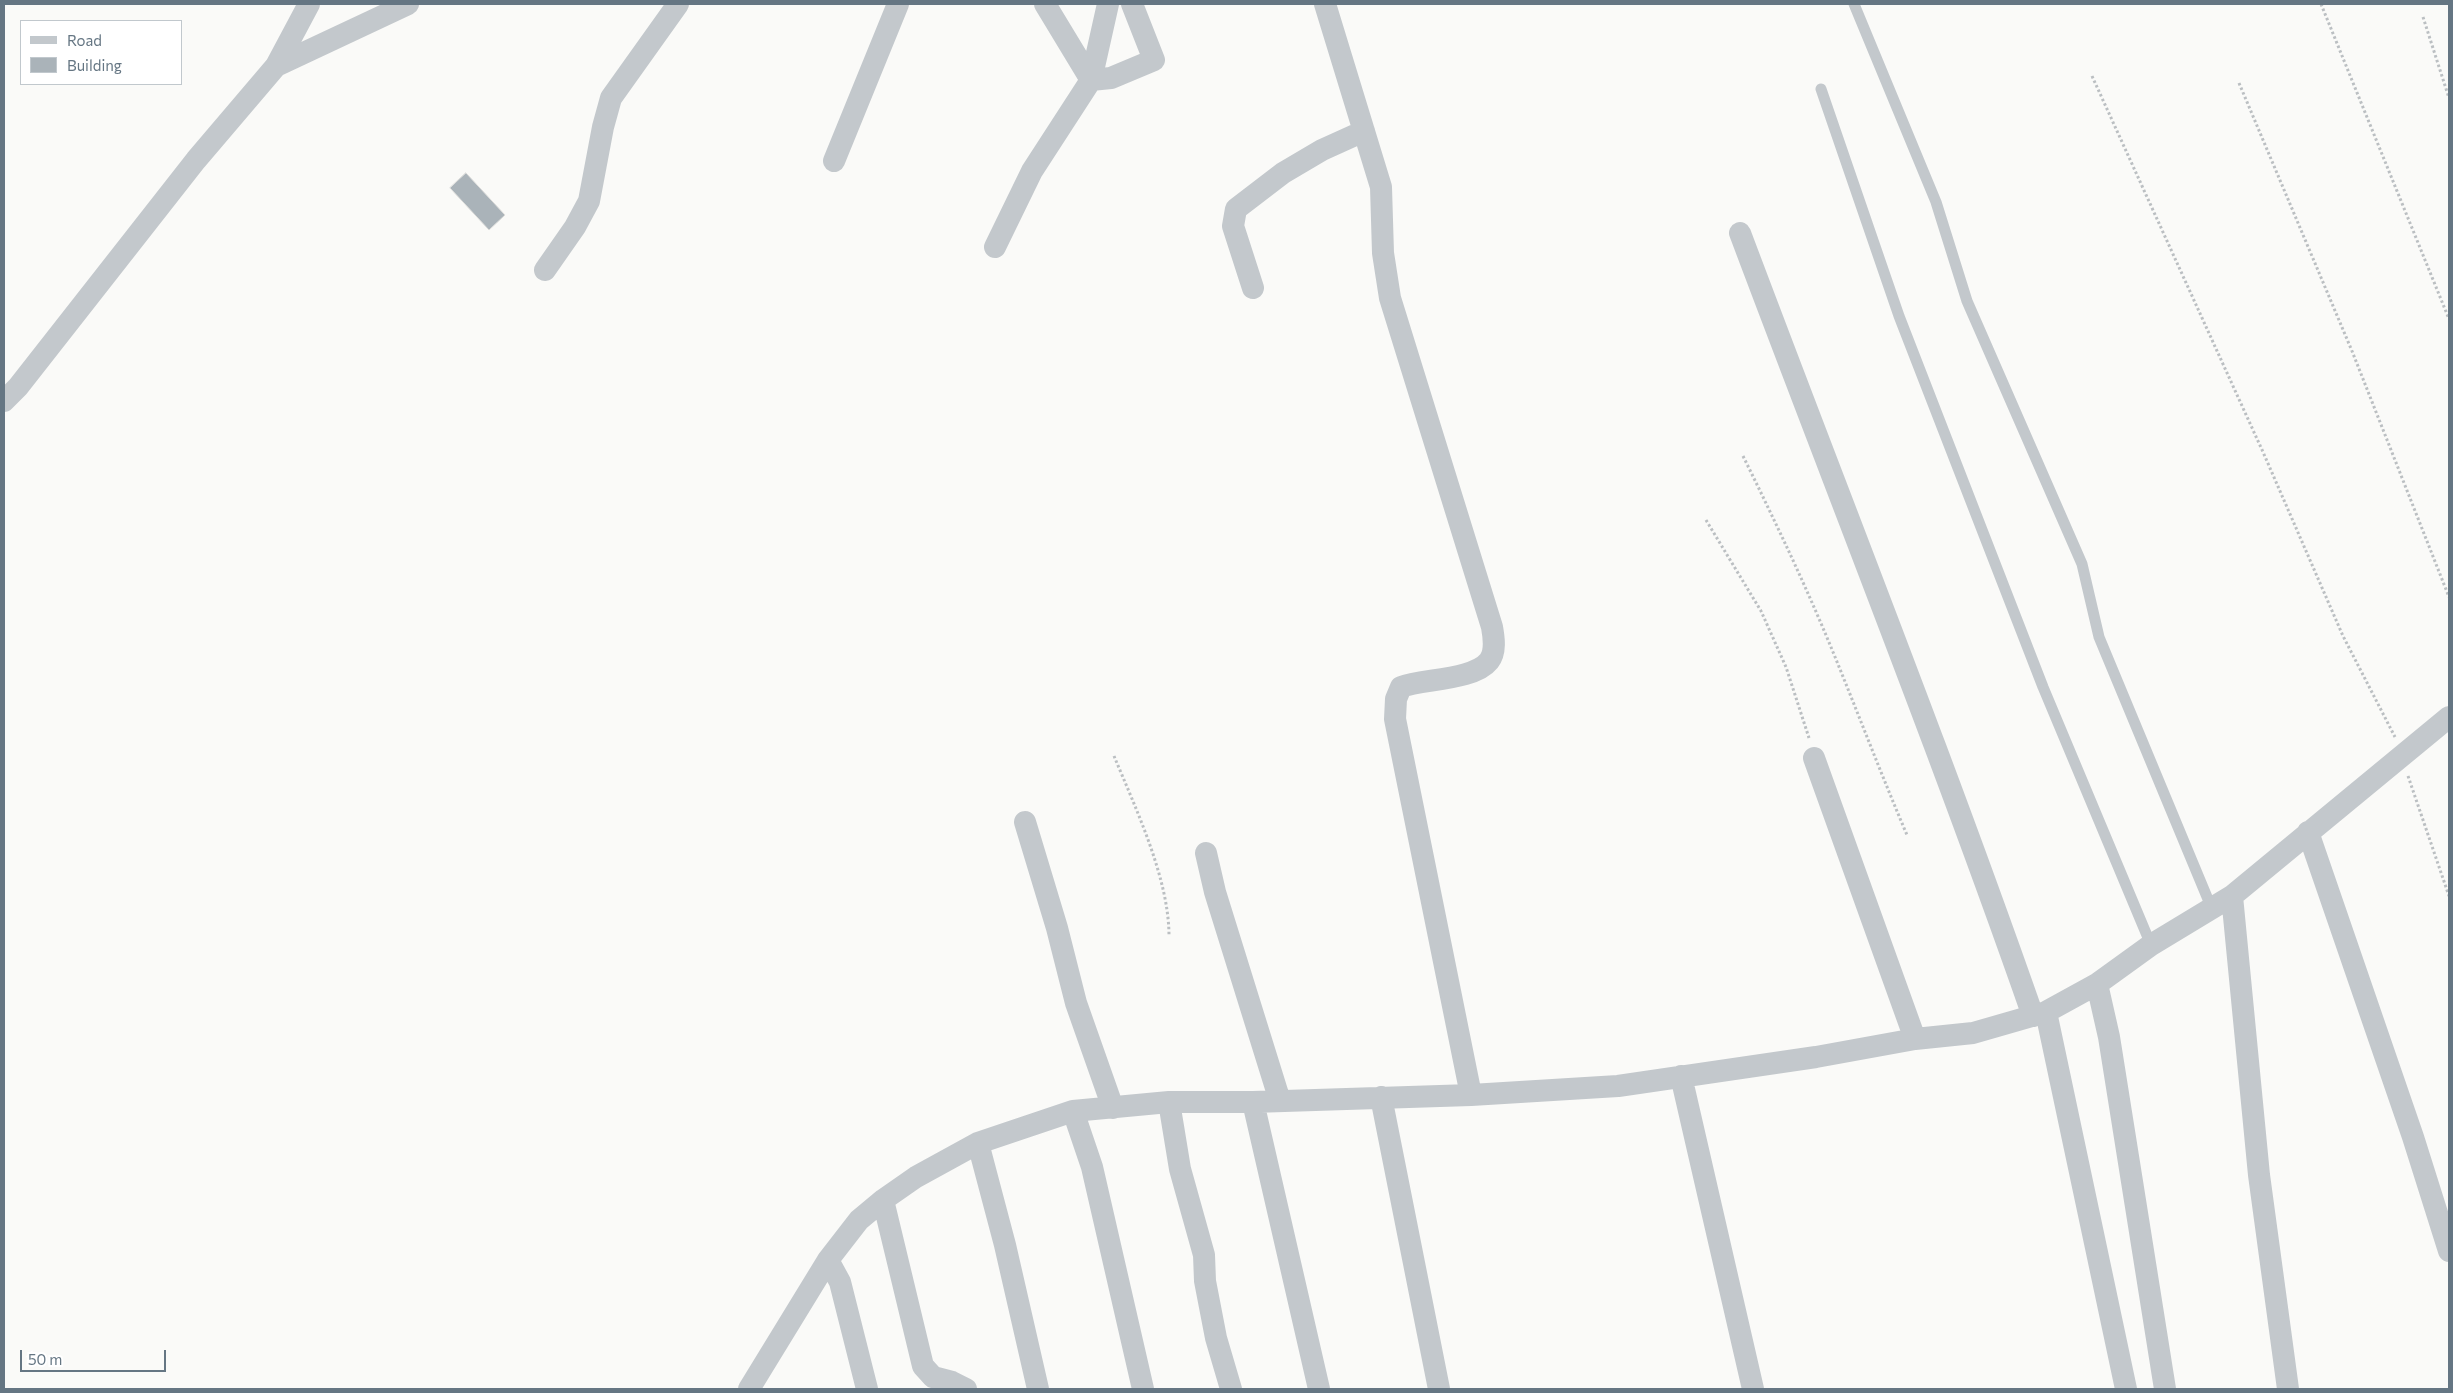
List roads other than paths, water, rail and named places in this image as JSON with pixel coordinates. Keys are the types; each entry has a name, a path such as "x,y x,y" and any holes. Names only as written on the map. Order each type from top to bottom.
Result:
{"street":[{"path":"4,401 18,387 133,243 196,160 276,66 309,4"},
{"path":"276,66 408,4"},
{"path":"545,270 589,201 603,127 611,98 678,4"},
{"path":"834,161 898,4"},
{"path":"1046,4 1091,80"},
{"path":"995,248 1032,171 1091,80 1108,4"},
{"path":"1091,80 1111,78 1154,60 1132,4"},
{"path":"1325,4 1381,188 1383,253 1390,298 1489,618 1494,640 1493,651 1488,661 1478,670 1412,683 1401,687 1396,699 1395,719 1471,1094"},
{"path":"1253,288 1233,226 1236,209 1283,173 1322,150 1364,131"},
{"path":"1740,233 1855,540 1905,661 2040,1014 2126,1389"},
{"path":"749,1389 828,1260 859,1220 883,1200 916,1177 978,1142 1073,1111 1169,1102 1253,1102 1471,1094 1618,1086 1816,1057 1915,1039 1973,1033 2040,1014 2097,984 2151,945 2232,896 2449,717"},
{"path":"1814,758 1915,1039"},
{"path":"1025,822 1057,928 1076,1003 1113,1108"},
{"path":"2308,832 2413,1137 2449,1251"},
{"path":"1206,853 1215,892 1280,1101"},
{"path":"2232,896 2258,1175 2288,1389"},
{"path":"2097,984 2109,1037 2164,1389"},
{"path":"1681,1076 1753,1389"},
{"path":"1381,1097 1439,1389"},
{"path":"1169,1102 1180,1169 1204,1255 1205,1281 1216,1338 1231,1389"},
{"path":"1253,1102 1319,1389"},
{"path":"1073,1111 1092,1167 1143,1389"},
{"path":"978,1142 1005,1244 1038,1389"},
{"path":"883,1200 922,1366 933,1383 957,1384 966,1389"},
{"path":"828,1260 840,1282 867,1389"}],"lane":[{"path":"1854,4 1936,202 1967,301 2082,564 2099,637 2212,909"},
{"path":"1821,89 1899,316 2043,688 2151,945"}]}
